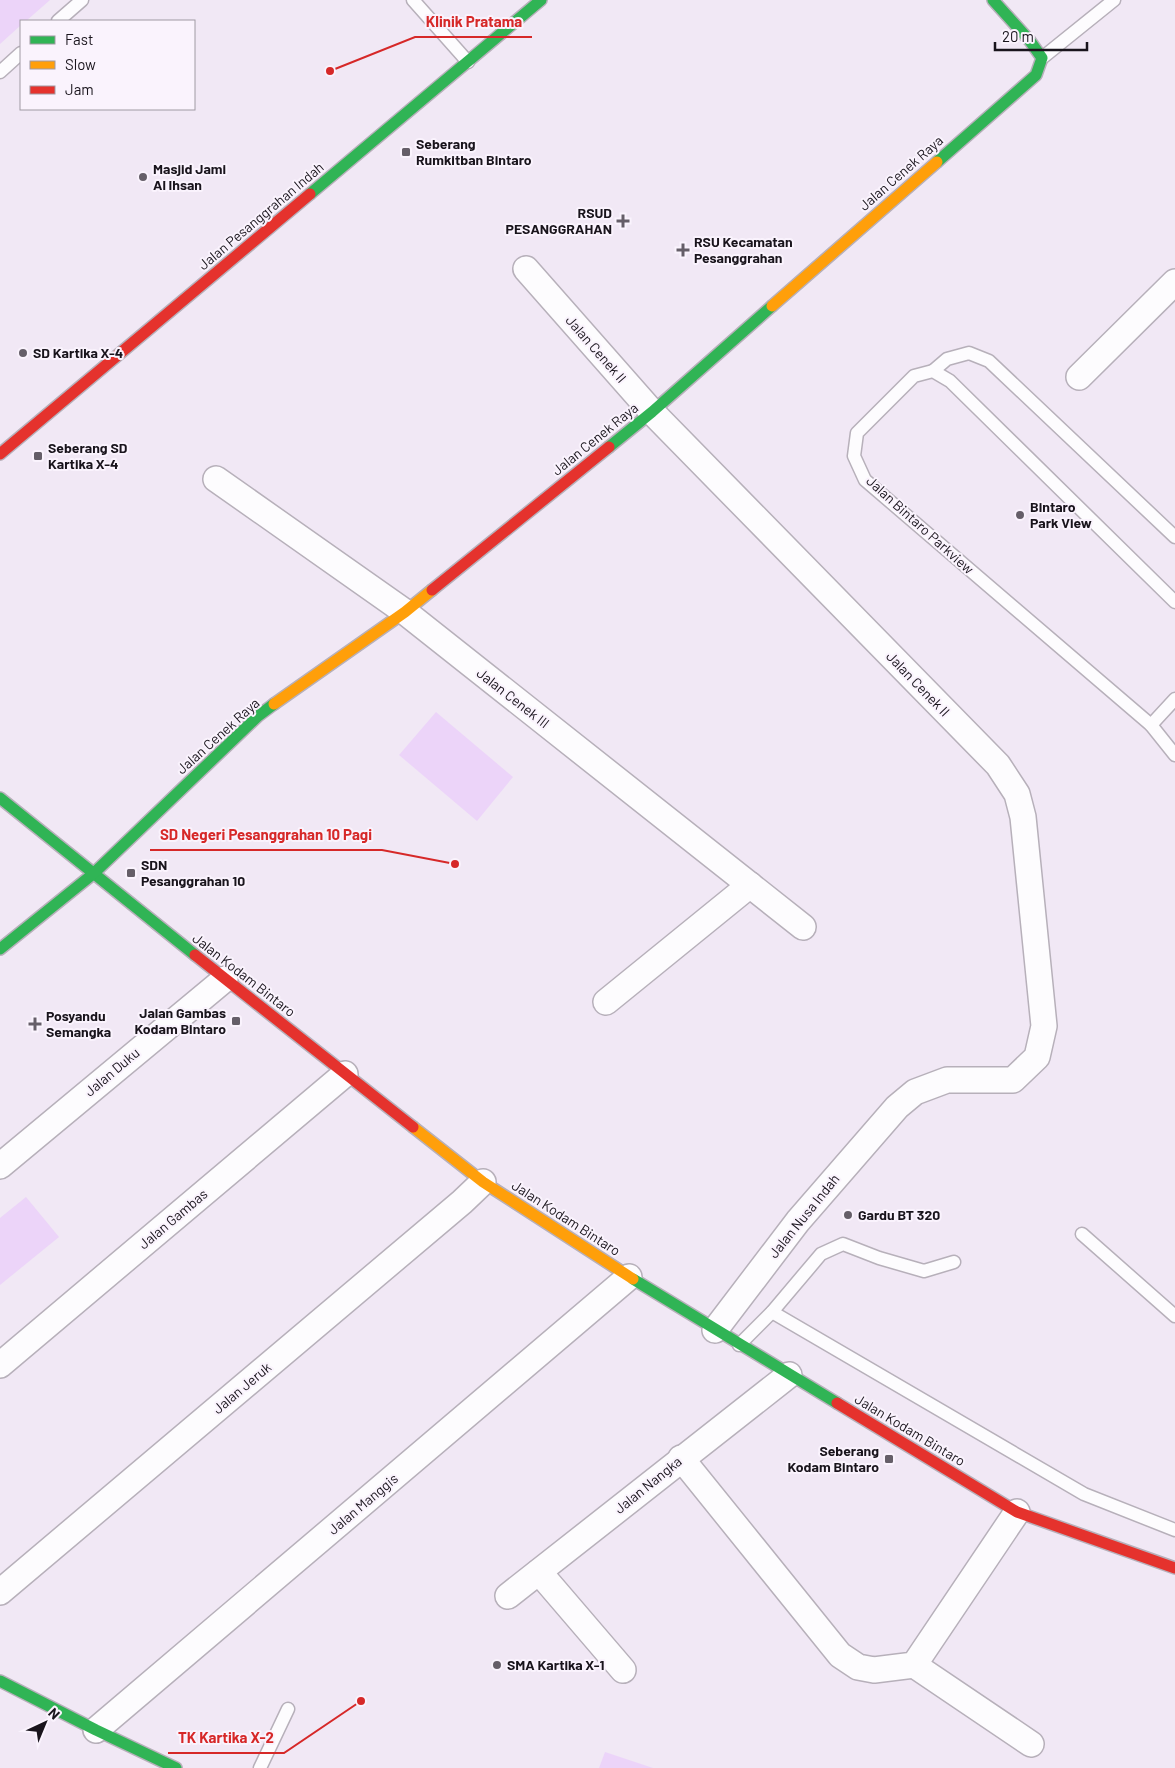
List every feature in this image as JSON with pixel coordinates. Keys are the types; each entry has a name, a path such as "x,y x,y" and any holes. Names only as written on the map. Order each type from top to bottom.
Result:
{"street":[{"name":"Jalan Pesanggrahan Indah","path":"0,454 541,0"},
{"path":"993,0 1030,41 1042,58"},
{"name":"Jalan Cenek Raya","path":"0,949 93,874 258,716 405,612 652,412 1036,75 1042,58"},
{"name":"Jalan Cenek II","path":"526,269 652,412 998,765 1017,794 1023,817 1044,1026 1037,1057 1013,1080 947,1080 915,1092 897,1107"},
{"path":"1079,377 1175,282"},
{"name":"Jalan Cenek III","path":"216,480 405,612 803,927"},
{"name":"Jalan Kodam Bintaro","path":"0,798 225,979 483,1182 629,1277 739,1345 1017,1512 1175,1568"},
{"path":"606,1002 750,885"},
{"name":"Jalan Duku","path":"0,1166 225,979"},
{"name":"Jalan Gambas","path":"0,1365 345,1074"},
{"name":"Jalan Nusa Indah","path":"715,1330 798,1220 897,1107"},
{"name":"Jalan Jeruk","path":"0,1592 462,1202 483,1182"},
{"name":"Jalan Manggis","path":"96,1730 629,1277"},
{"name":"Jalan Nangka","path":"508,1596 681,1458 789,1375"},
{"path":"681,1458 840,1655 858,1667 874,1670 914,1665 1031,1744"},
{"path":"914,1665 1017,1512"},
{"path":"539,1572 623,1670"},
{"path":"0,1681 176,1768"}],"lane":[{"path":"59,20 82,0"},
{"path":"413,0 468,62"},
{"path":"1042,58 1114,0"},
{"path":"0,72 20,54"},
{"name":"Jalan Bintaro Parkview","path":"1175,537 989,361 969,353 947,360 932,371 914,376 858,434 854,456 865,480 1151,725 1175,755"},
{"path":"932,371 950,381 1175,602"},
{"path":"1151,725 1175,699"},
{"path":"1082,1234 1175,1316"},
{"path":"739,1345 772,1312 821,1254 843,1244 879,1258 924,1271 954,1262"},
{"path":"772,1312 1084,1494 1175,1530"},
{"path":"260,1768 288,1709"}],"shaded area":[{"path":"0,0 50,0 27,20 20,20 20,26 0,44"},
{"path":"436,712 513,777 477,821 399,755"},
{"path":"26,1197 59,1237 0,1285 0,1218"},
{"path":"605,1752 653,1768 599,1768"}],"traffic: fast":[{"path":"310,194 541,0"},
{"path":"937,162 1036,75 1042,58 1030,41 993,0"},
{"path":"609,447 652,412 772,306"},
{"path":"0,949 93,874 258,716 274,704"},
{"path":"0,798 195,955"},
{"path":"633,1279 837,1403"},
{"path":"0,1681 176,1768"}],"traffic: slow":[{"path":"772,306 937,162"},
{"path":"274,704 405,612 432,590"},
{"path":"413,1127 483,1182 633,1279"}],"traffic: jam":[{"path":"0,454 310,194"},
{"path":"432,590 609,447"},
{"path":"195,955 413,1127"},
{"path":"837,1403 1017,1512 1175,1568"}],"place":[{"name":"Klinik Pratama","path":"330,71"},
{"name":"Seberang Rumkitban Bintaro","path":"406,152"},
{"name":"Masjid Jami Al Ihsan","path":"143,177"},
{"name":"RSUD PESANGGRAHAN","path":"623,221"},
{"name":"RSU Kecamatan Pesanggrahan","path":"683,250"},
{"name":"SD Kartika X-4","path":"23,353"},
{"name":"Seberang SD Kartika X-4","path":"38,456"},
{"name":"Bintaro Park View","path":"1020,515"},
{"name":"SD Negeri Pesanggrahan 10 Pagi","path":"455,864"},
{"name":"SDN Pesanggrahan 10","path":"131,873"},
{"name":"Jalan Gambas Kodam Bintaro","path":"236,1021"},
{"name":"Posyandu Semangka","path":"35,1024"},
{"name":"Gardu BT 320","path":"848,1215"},
{"name":"Seberang Kodam Bintaro","path":"889,1459"},
{"name":"SMA Kartika X-1","path":"497,1665"},
{"name":"TK Kartika X-2","path":"361,1701"}]}
